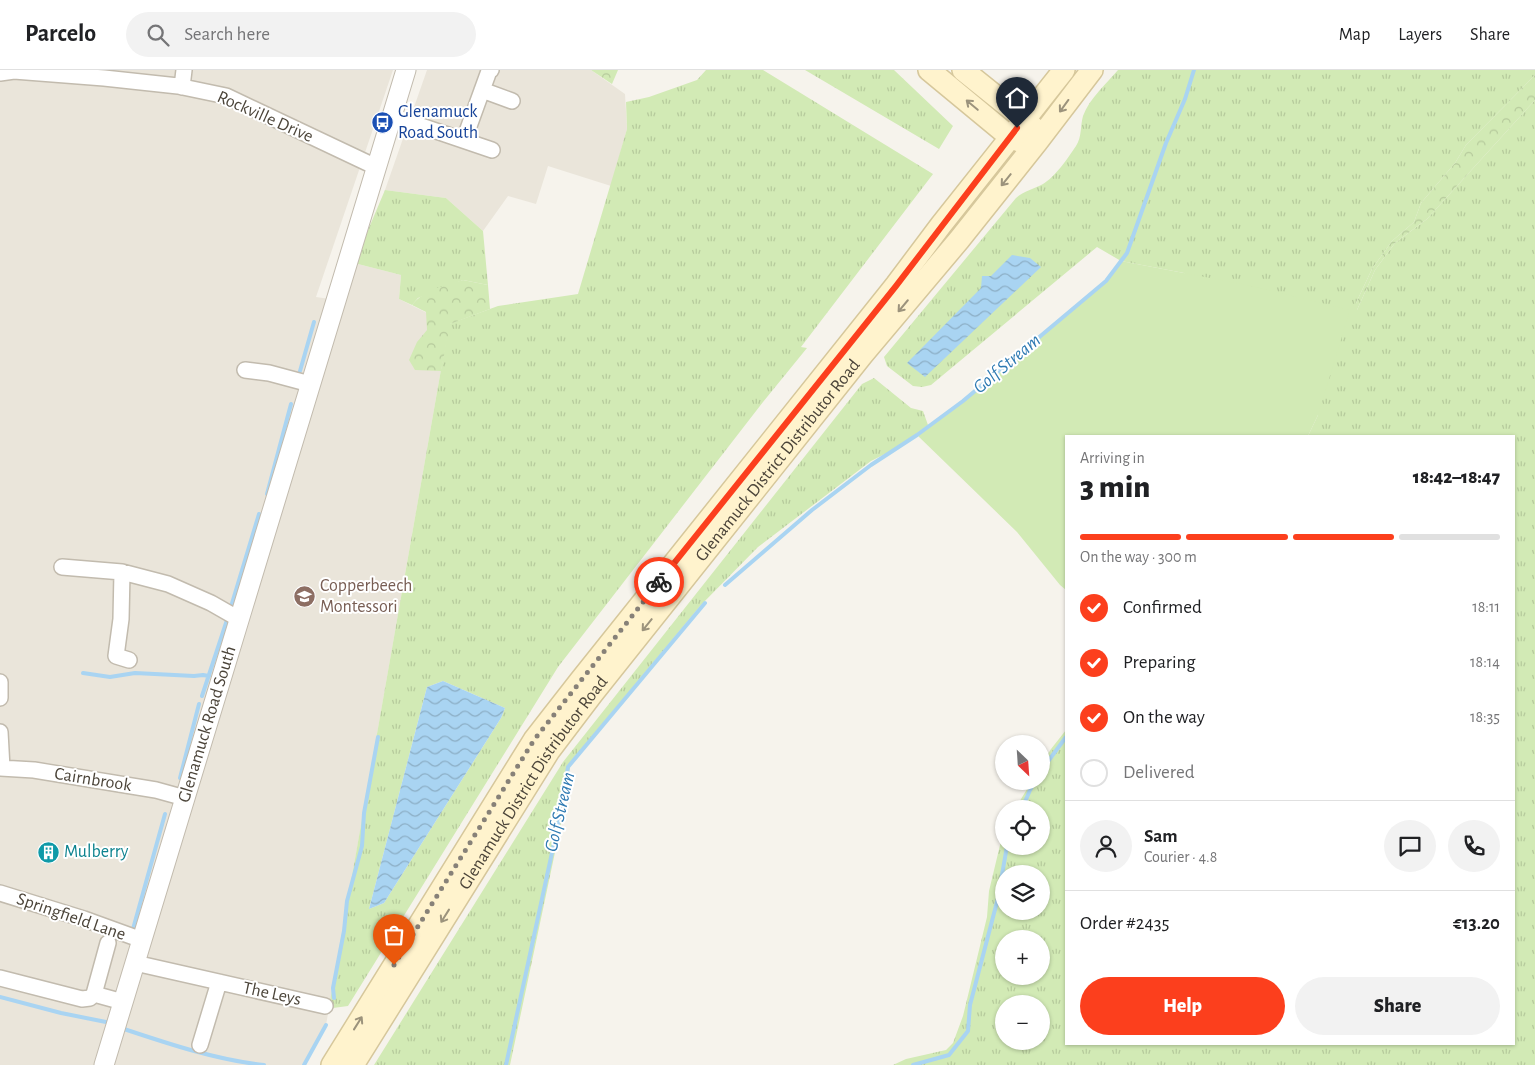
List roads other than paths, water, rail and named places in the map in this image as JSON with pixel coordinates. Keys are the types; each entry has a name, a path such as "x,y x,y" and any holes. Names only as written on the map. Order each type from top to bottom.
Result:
{"main road":[{"path":"930,70 1010,136 1023,142 1037,142 1035,129 1024,118 963,70"},
{"name":"Glenamuck District Distributor Road","path":"332,1065 534,740 890,293 1024,118 1064,70"},
{"name":"Glenamuck District Distributor Road","path":"353,1065 549,751 863,354 959,240 1092,70"}],"street":[{"path":"182,87 184,70"},
{"name":"Glenamuck Road South","path":"104,1065 185,798 232,615 310,384 406,70"},
{"path":"464,140 488,71 491,70"},
{"name":"Rockville Drive","path":"9,71 104,78 182,87 226,96 376,167"},
{"path":"482,90 512,101"},
{"path":"392,116 492,150"},
{"path":"244,370 269,373 310,384"},
{"path":"62,567 122,572 168,584 211,603 232,615"},
{"path":"122,572 121,619 116,656 129,660"},
{"path":"0,682 0,698"},
{"path":"0,732 1,768"},
{"name":"Cairnbrook","path":"1,768 34,770 156,790 185,798"},
{"name":"Springfield Lane","path":"0,893 84,919 142,940"},
{"path":"0,978 82,1000 90,998 94,994 108,943"},
{"name":"The Leys","path":"135,963 325,1006"},
{"name":"The Leys","path":"200,1045 219,982"},
{"path":"94,994 123,1002"}],"water":[{"path":"1012,255 1030,258 1041,267 925,377 907,363 981,288 982,276 991,276"},
{"path":"443,681 505,708 501,718 384,903 369,909 427,687"}],"waterway":[{"name":"Golf Stream","path":"725,585 812,510 871,465 917,435 963,401 1106,281 1127,253 1166,143 1185,99 1194,70"},
{"path":"300,371 314,322"},
{"path":"267,494 291,404"},
{"path":"230,610 259,514"},
{"name":"Golf Stream","path":"506,1065 558,825 568,767 705,603"},
{"path":"202,696 228,617"},
{"path":"83,673 110,677 135,673 209,676"},
{"path":"180,778 199,704"},
{"path":"334,998 333,988 344,931 347,901 362,846 364,813 378,737"},
{"path":"1050,759 1065,738"},
{"path":"1026,800 1030,790"},
{"path":"133,929 165,814"},
{"path":"913,1065 949,1055 968,1031 970,1005 998,898 1005,855"},
{"path":"0,997 61,1013 106,1022"},
{"path":"304,1065 326,1025"},
{"path":"124,1029 176,1046 246,1063 264,1065"}],"place":[{"name":"Glenamuck Road South","path":"382,122"},
{"name":"Copperbeech Montessori","path":"304,596"},
{"name":"Mulberry","path":"48,852"}]}
